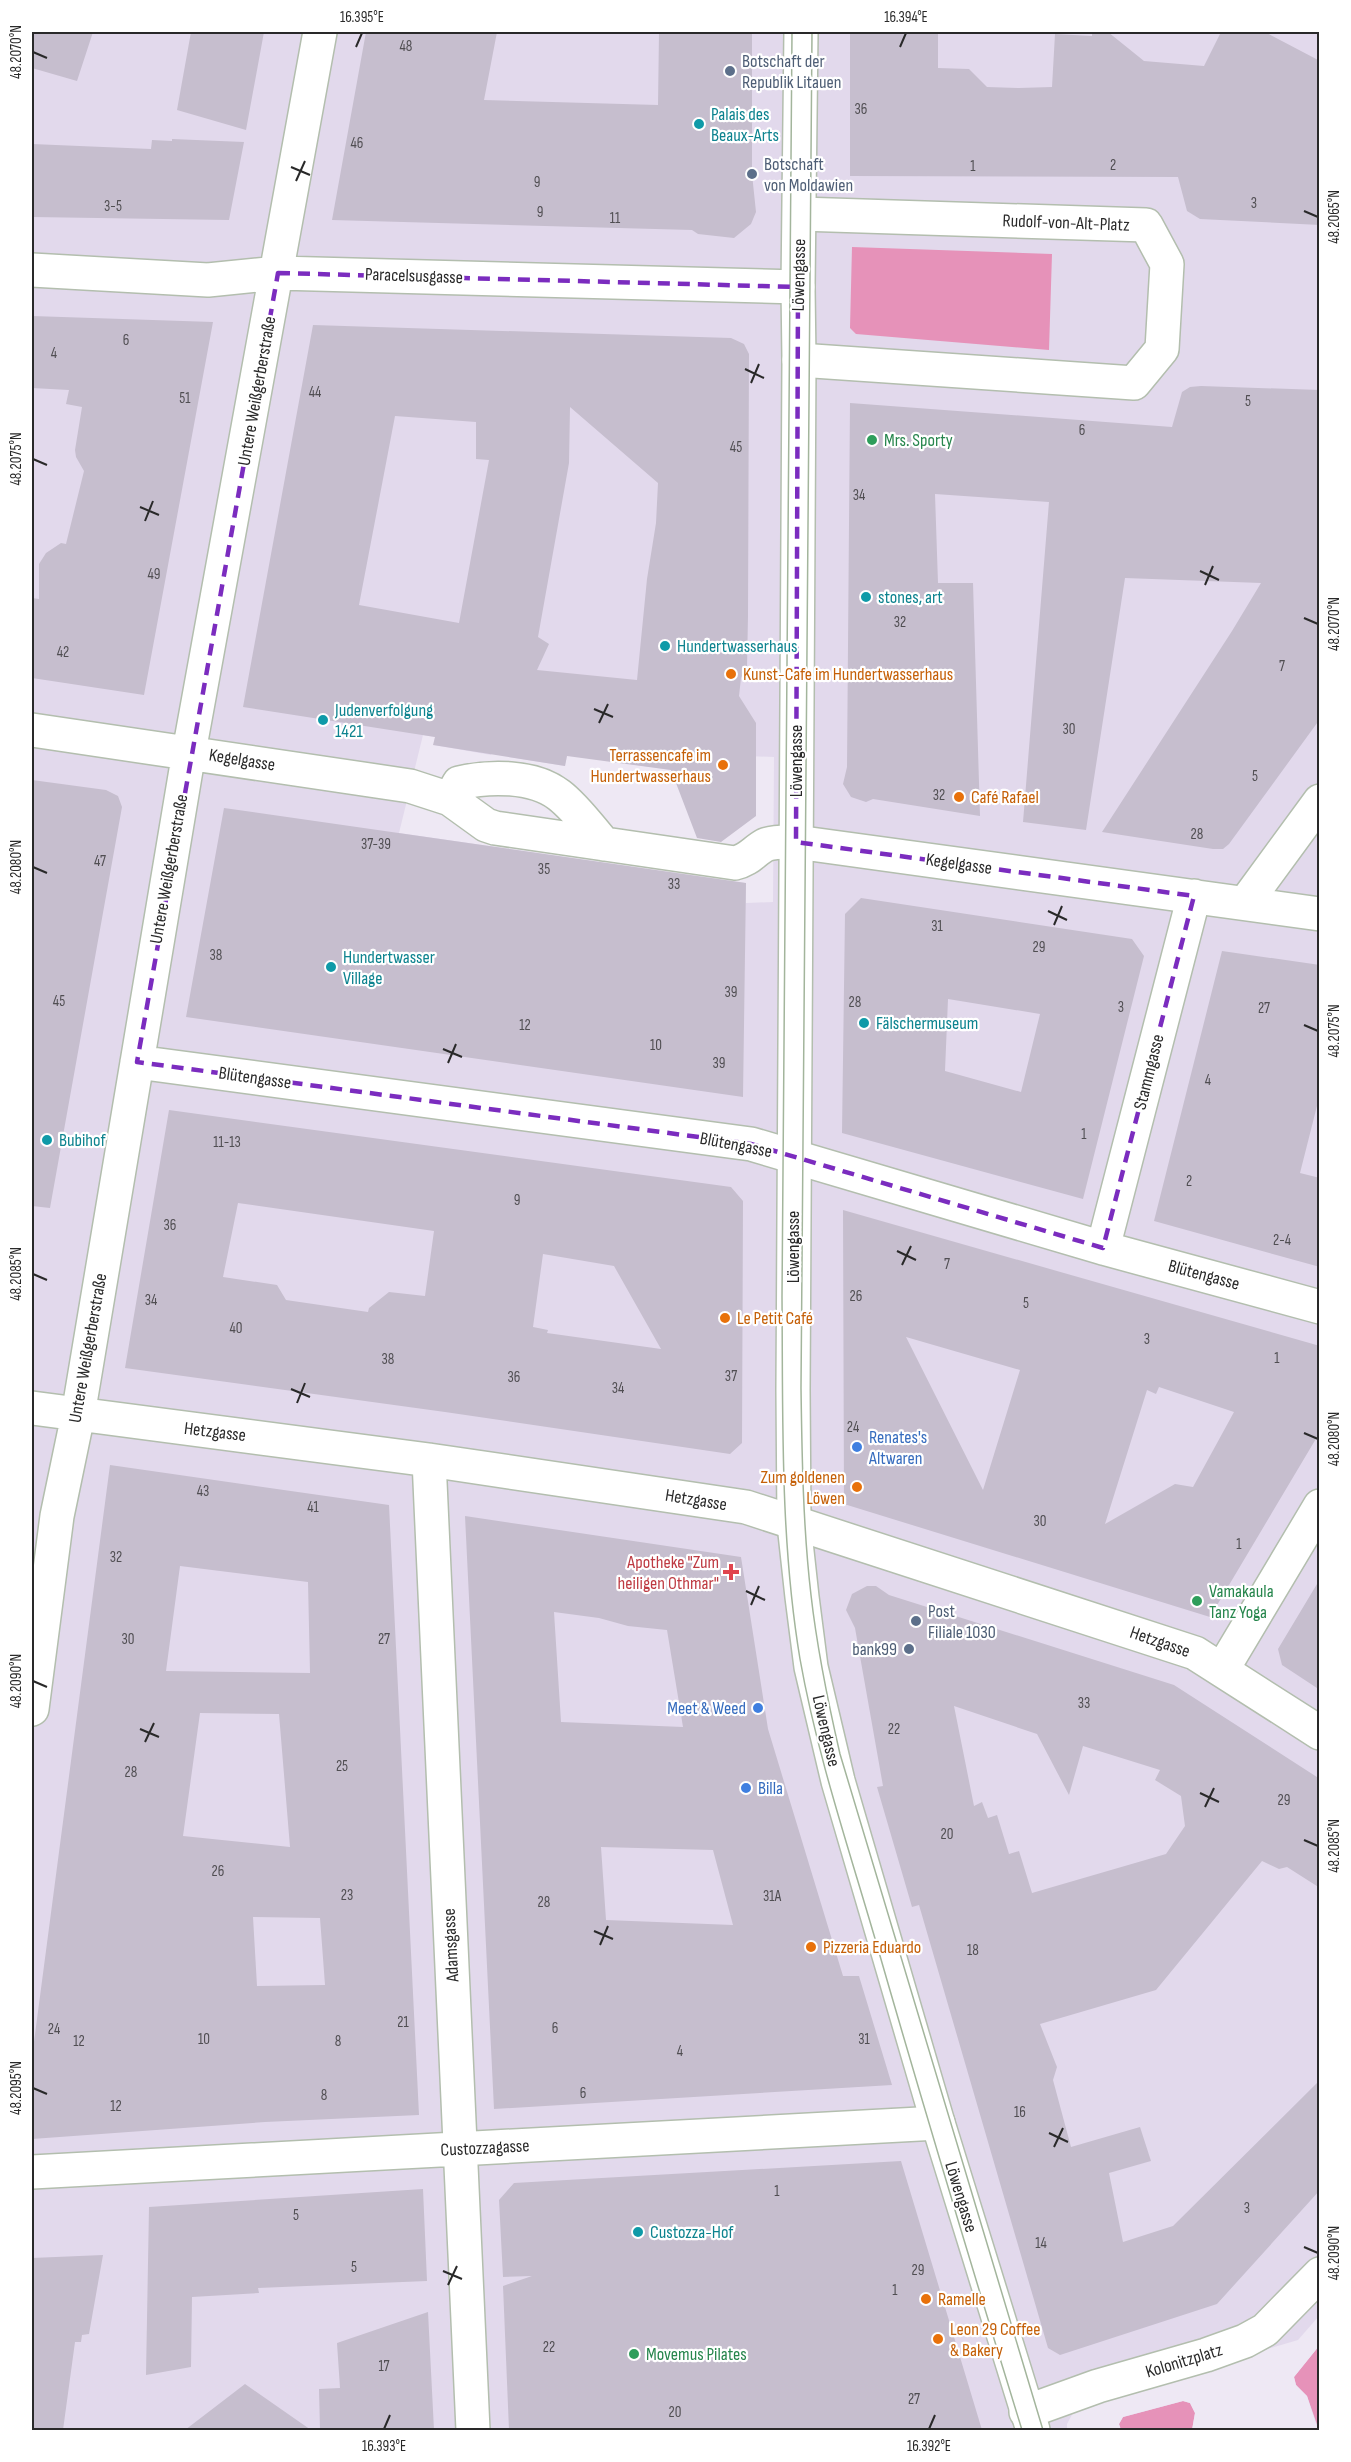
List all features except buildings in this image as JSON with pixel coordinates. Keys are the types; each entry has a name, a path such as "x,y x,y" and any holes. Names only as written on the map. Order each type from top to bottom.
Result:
{"street":[{"name":"Untere Weißgerberstraße","path":"32,1709 57,1516 78,1415 189,752 278,273 320,32"},
{"name":"Löwengasse","path":"801,32 793,1158 794,1524 811,1667 838,1781 938,2123 1029,2421"},
{"name":"Rudolf-von-Alt-Platz","path":"799,360 1134,383 1162,349 1167,264 1146,225 800,214"},
{"name":"Paracelsusgasse","path":"32,270 208,280 278,273 798,287"},
{"name":"Kegelgasse","path":"32,730 410,786 450,799 486,825 495,828 735,863 747,860 763,846 773,842 796,842 1246,902 1320,914"},
{"path":"450,799 459,783 479,778 517,780 542,786 564,798 604,844"},
{"path":"1246,902 1320,801"},
{"name":"Stammgasse","path":"1103,1248 1194,896"},
{"name":"Blütengasse","path":"136,1062 751,1144 1103,1248 1320,1307"},
{"name":"Hetzgasse","path":"32,1408 429,1460 746,1507 1195,1653 1320,1733"},
{"name":"Adamsgasse","path":"429,1460 473,2430"},
{"path":"1222,1670 1320,1506"},
{"name":"Custozzagasse","path":"32,2172 938,2123"},
{"name":"Kolonitzplatz","path":"1029,2421 1098,2386 1206,2355 1245,2341 1265,2330 1320,2274"}],"highlighted area":[{"path":"278,273 798,287 796,842 1194,896 1103,1248 751,1144 137,1062"}],"shaded area":[{"path":"852,247 1052,254 1049,350 856,334 850,328"},
{"path":"423,735 435,737 434,745 491,755 495,746 509,757 565,766 567,755 671,770 671,780 709,785 747,756 774,757 773,902 746,903 745,883 399,833"},
{"path":"1319,2316 1319,2346 1294,2377 1296,2385 1307,2396 1318,2430 1192,2430 1195,2413 1190,2403 1183,2401 1123,2417 1119,2424 1121,2430 1067,2430 1067,2424 1074,2411 1086,2402 1298,2340"},
{"path":"1319,2346 1319,2430 1307,2396 1296,2385 1294,2377"},
{"path":"1183,2401 1190,2403 1195,2413 1192,2430 1121,2430 1119,2424 1123,2417"}],"tram line":[{"path":"792,32 782,1297 784,1478 789,1569 800,1659 824,1766 1022,2430"},
{"path":"812,32 801,1388 803,1492 808,1569 813,1615 840,1754 1043,2430"}],"place":[{"name":"Botschaft der Republik Litauen","path":"730,71"},
{"name":"Palais des Beaux-Arts","path":"699,124"},
{"name":"Botschaft von Moldawien","path":"752,174"},
{"name":"Mrs. Sporty","path":"872,440"},
{"name":"stones, art","path":"866,597"},
{"name":"Hundertwasserhaus","path":"665,646"},
{"name":"Kunst-Cafe im Hundertwasserhaus","path":"731,674"},
{"name":"Judenverfolgung 1421","path":"323,720"},
{"name":"Terrassencafe im Hundertwasserhaus","path":"723,765"},
{"name":"Café Rafael","path":"959,797"},
{"name":"Hundertwasser Village","path":"331,967"},
{"name":"Fälschermuseum","path":"864,1023"},
{"name":"Bubihof","path":"47,1140"},
{"name":"Le Petit Café","path":"725,1318"},
{"name":"Renates's Altwaren","path":"857,1447"},
{"name":"Zum goldenen Löwen","path":"857,1487"},
{"name":"Apotheke \"Zum heiligen Othmar\"","path":"731,1572"},
{"name":"Vamakaula Tanz Yoga","path":"1197,1601"},
{"name":"Post Filiale 1030","path":"916,1621"},
{"name":"bank99","path":"909,1649"},
{"name":"Meet & Weed","path":"758,1708"},
{"name":"Billa","path":"746,1788"},
{"name":"Pizzeria Eduardo","path":"811,1947"},
{"name":"Custozza-Hof","path":"638,2232"},
{"name":"Ramelle","path":"926,2299"},
{"name":"Leon 29 Coffee & Bakery","path":"938,2339"},
{"name":"Movemus Pilates","path":"634,2354"}]}
